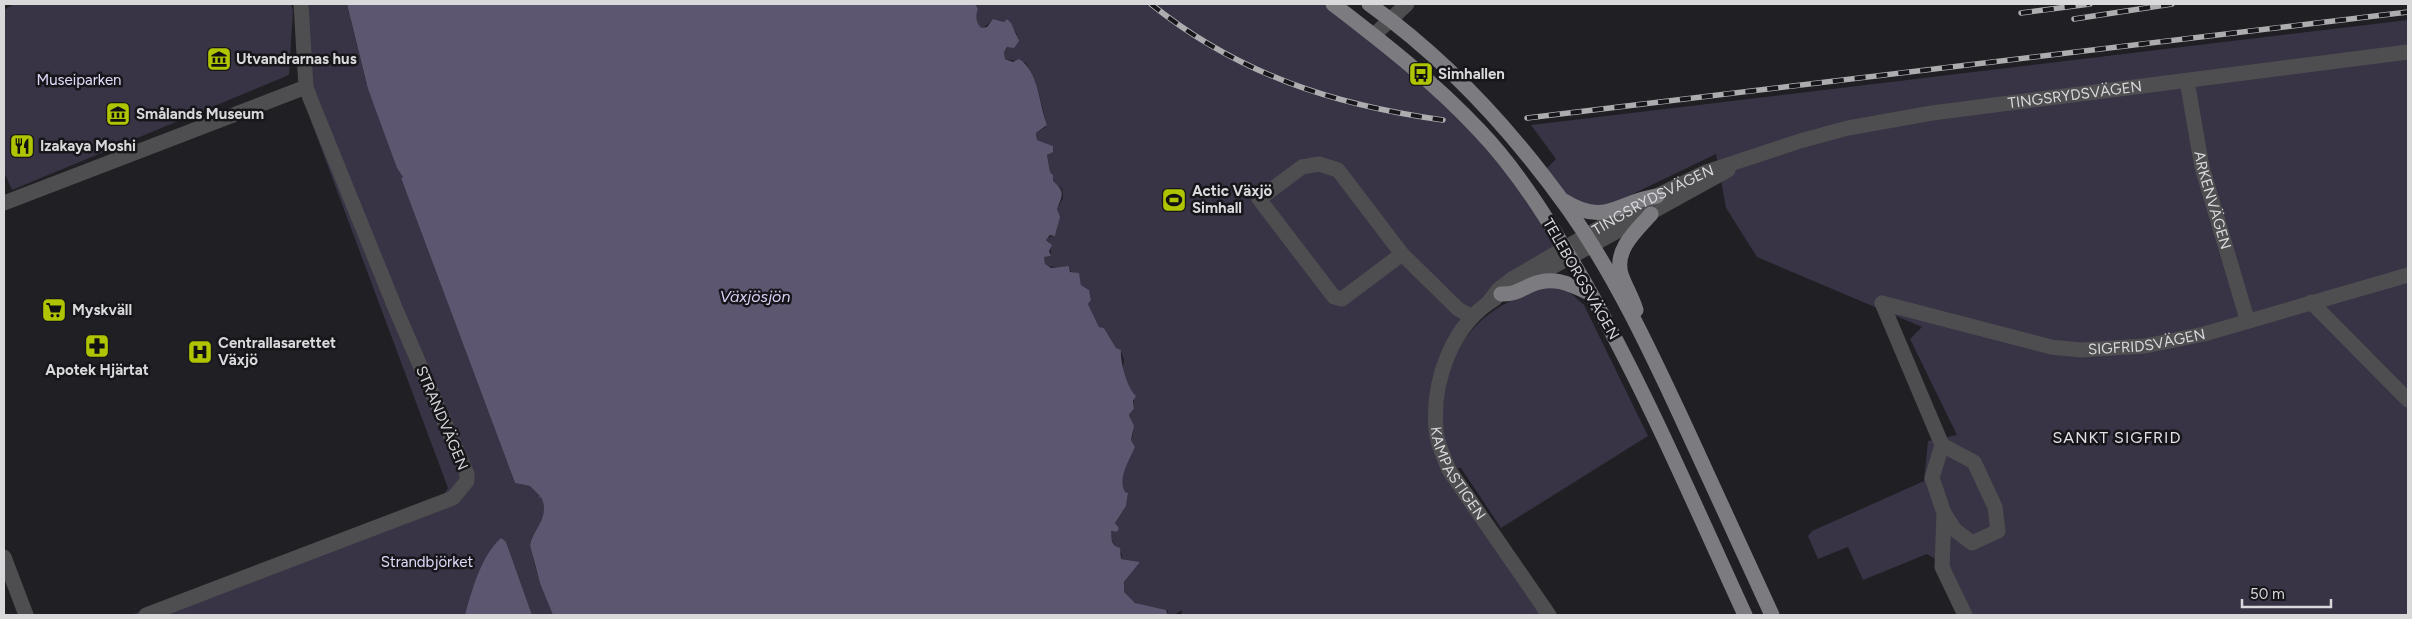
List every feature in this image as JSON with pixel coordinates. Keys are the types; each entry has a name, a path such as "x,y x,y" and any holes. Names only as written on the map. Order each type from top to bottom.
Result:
{"main road":[{"name":"TELEBORGSVÄGEN","path":"1333,4 1421,74 1480,130 1545,216 1591,294 1631,368 1745,615"},
{"name":"TELEBORGSVÄGEN","path":"1369,4 1391,19 1484,107 1521,149 1560,199 1589,241 1641,334 1772,615"},
{"path":"1560,199 1585,212 1597,213 1609,212 1642,198 1657,196"},
{"path":"1641,334 1632,296 1622,275 1620,264 1626,244 1652,214"},
{"path":"1501,294 1512,294 1537,283 1552,280 1563,281 1591,294"}],"street":[{"path":"4,203 306,87 301,4"},
{"path":"1374,35 1407,4"},
{"name":"TINGSRYDSVÄGEN","path":"1589,241 1657,196 1706,172 1800,140 1882,122 2408,52"},
{"name":"ARKENVÄGEN","path":"2187,81 2202,167 2247,320"},
{"name":"STRANDVÄGEN","path":"146,615 453,498 467,481 467,474 386,286 306,87"},
{"name":"TINGSRYDSVÄGEN","path":"1567,252 1652,214 1746,159"},
{"path":"1402,254 1342,300 1334,297 1259,200 1302,167 1319,164 1338,170 1402,254 1458,309 1472,317"},
{"name":"KAMPASTIGEN","path":"1488,302 1567,252"},
{"name":"KAMPASTIGEN","path":"1549,615 1449,470 1441,452 1436,431 1439,386 1444,363 1452,345 1472,317 1498,290 1512,279 1567,252"},
{"name":"SIGFRIDSVÄGEN","path":"1942,445 1882,303 2051,347 2081,350 2145,346 2204,334 2247,320 2408,275"},
{"path":"2311,302 2408,400"},
{"path":"1942,445 1974,462 1996,507 1998,531 1972,543 1956,530 1944,513 1932,478 1942,445"},
{"path":"1944,513 1942,567 1965,615"},
{"path":"4,557 26,615"}],"green space":[{"name":"Museiparken","path":"14,4 291,4 293,11 289,75 12,190 4,172 4,10"},
{"name":"Strandbjörket","path":"304,4 347,4 368,89 403,177 401,178 515,483 530,486 541,496 538,499 541,497 544,505 543,518 530,545 533,549 535,566 553,615 532,615 506,542 488,555 472,591 465,615 131,615 441,499 448,488 311,121 307,87"},
{"path":"976,4 1333,4 1480,130 1571,258 1488,303 1444,363 1441,452 1550,615 1181,615 1182,610 1174,615 1168,615 1168,611 1138,604 1126,597 1124,584 1140,562 1121,559 1122,554 1112,541 1111,531 1116,532 1119,528 1115,523 1126,506 1128,493 1124,492 1122,481 1135,447 1131,440 1133,428 1129,415 1134,410 1134,393 1132,394 1122,371 1124,360 1121,351 1116,348 1104,328 1099,327 1088,304 1091,300 1089,290 1081,285 1079,274 1071,272 1069,266 1066,268 1045,266 1044,257 1051,256 1050,243 1046,239 1056,234 1059,218 1057,209 1063,198 1062,189 1053,181 1053,175 1050,172 1047,155 1051,153 1053,146 1037,140 1036,133 1046,127 1039,94 1030,69 1026,63 1005,59 1004,52 1017,34 1007,19 1004,22 994,19 982,29 977,20"},
{"path":"2408,20 2408,615 1969,615 1945,565 1927,554 1863,580 1848,547 1818,559 1808,536 1812,531 1924,481 1928,441 1957,435 1910,339 1922,327 1757,257 1726,208 1716,154 1612,204 1589,210 1574,205 1546,169 1556,159 1531,125"},
{"path":"1551,287 1567,290 1584,305 1648,436 1501,528 1461,468 1454,469 1445,444 1441,422 1448,377 1455,357 1465,339 1477,324 1510,301"}],"water":[{"name":"Växjösjön","path":"347,4 975,4 978,9 977,22 982,28 987,27 993,19 1004,22 1007,19 1011,23 1019,41 1014,48 1007,47 1004,52 1005,59 1013,62 1019,59 1026,64 1035,80 1047,125 1036,133 1037,140 1053,146 1053,152 1047,155 1050,172 1053,175 1053,181 1060,188 1062,194 1057,209 1060,217 1055,236 1050,235 1046,240 1052,245 1049,251 1051,256 1044,257 1045,264 1051,268 1069,266 1070,272 1079,273 1081,285 1089,290 1091,300 1088,304 1099,327 1104,328 1116,348 1121,350 1125,374 1136,396 1133,401 1134,409 1129,415 1134,426 1131,440 1135,447 1122,481 1125,492 1128,493 1126,506 1115,523 1119,528 1117,532 1111,531 1113,543 1120,548 1121,559 1140,562 1124,582 1124,592 1135,603 1166,610 1168,615 553,615 540,583 530,545 543,517 544,504 541,497 538,499 540,496 530,486 515,483 401,178 403,177 397,168 368,89"},
{"path":"501,538 506,542 532,615 465,615 474,584 483,564 494,545"}],"railway":[{"path":"1151,4 1218,50 1253,68 1289,83 1364,105 1403,114 1443,120"},
{"path":"2021,13 2090,4"},
{"path":"2074,19 2172,4"},
{"path":"1527,118 2408,12"}],"place":[{"name":"Utvandrarnas hus","path":"219,59"},
{"name":"Simhallen","path":"1421,74"},
{"name":"Smålands Museum","path":"118,114"},
{"name":"Izakaya Moshi","path":"22,146"},
{"name":"Actic Växjö Simhall","path":"1174,200"},
{"name":"Myskväll","path":"54,310"},
{"name":"Apotek Hjärtat","path":"97,346"},
{"name":"Centrallasarettet Växjö","path":"200,352"}],"district":[{"name":"SANKT SIGFRID","path":"2117,437"}]}
